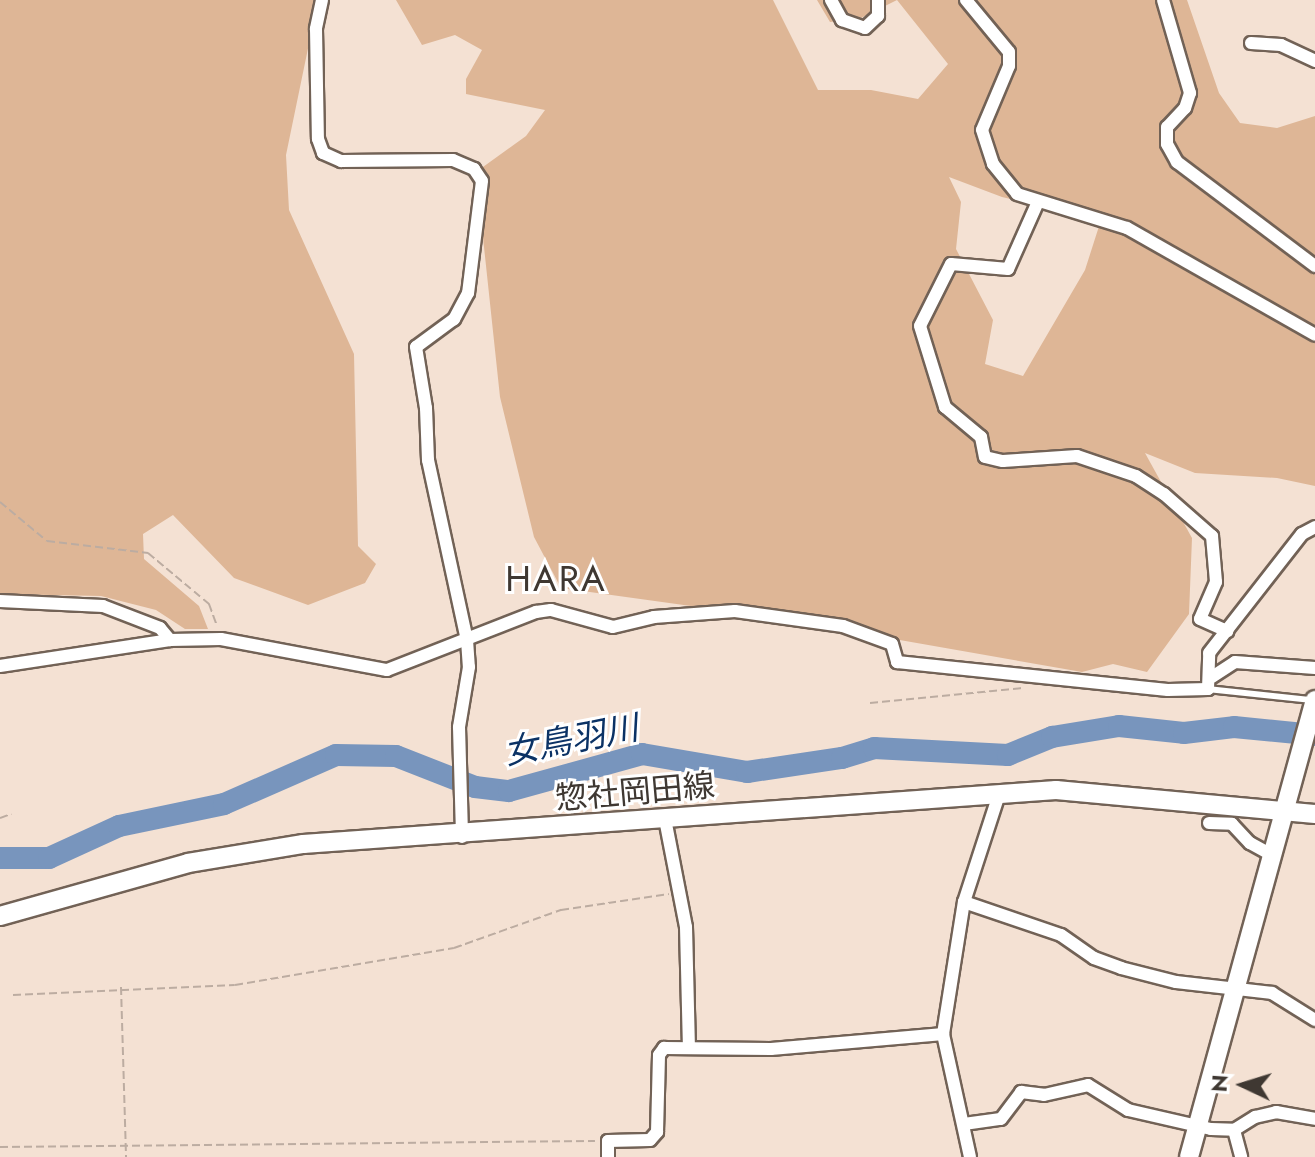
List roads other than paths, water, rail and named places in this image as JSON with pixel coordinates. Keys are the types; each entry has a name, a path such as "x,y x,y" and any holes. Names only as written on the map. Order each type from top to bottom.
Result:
{"main road":[{"path":"1189,1157 1314,702"},
{"name":"惣社岡田線","path":"0,916 253,849 462,831 999,794 1117,793 1315,814"}],"street":[{"path":"322,0 316,29 318,139 323,153 341,161 453,160 474,169 482,181 464,301 454,319 416,347 428,460 467,640 469,667 459,727 462,831"},
{"path":"831,0 842,20 865,28 878,16 878,0"},
{"path":"966,0 1009,52 1009,66 985,113 983,144 1007,184 1037,204 1127,228 1315,335"},
{"path":"1163,0 1190,93 1185,108 1167,127 1167,144 1177,162 1315,266"},
{"path":"1251,43 1281,45 1315,61"},
{"path":"1037,204 1008,269 951,264 920,326 945,407 981,437 985,457 1003,461 1077,456 1136,476 1164,494 1212,536 1216,582 1200,619 1227,631"},
{"path":"1210,683 1209,653 1302,534 1315,527"},
{"path":"0,601 103,606 160,628 170,640"},
{"path":"0,666 170,640 221,639 387,670 551,610 613,627 654,617 735,611 843,626 892,644 897,662 1043,674 1168,690 1210,683 1235,662 1315,668"},
{"path":"970,1157 943,1034 964,902 999,794"},
{"path":"665,819 686,927 689,1046"},
{"path":"1209,823 1232,824 1250,843 1273,856"},
{"path":"964,902 1061,935 1094,958 1121,968 1288,999 1315,1020"},
{"path":"608,1157 608,1141 650,1140 657,1132 659,1055 664,1048 771,1049 943,1034"},
{"path":"964,1124 1001,1119 1021,1092 1044,1095 1088,1085 1128,1110 1197,1127 1234,1130 1255,1117 1276,1112 1315,1119"},
{"path":"1234,1130 1241,1157"}],"lane":[{"path":"1210,683 1314,702"}],"waterway":[{"name":"女鳥羽川","path":"0,858 49,858 119,826 224,804 336,755 396,756 475,787 509,791 642,754 747,772 842,758 874,748 1008,755 1052,737 1119,726 1184,733 1234,727 1315,735"}],"district":[{"name":"HARA","path":"556,579"}]}
